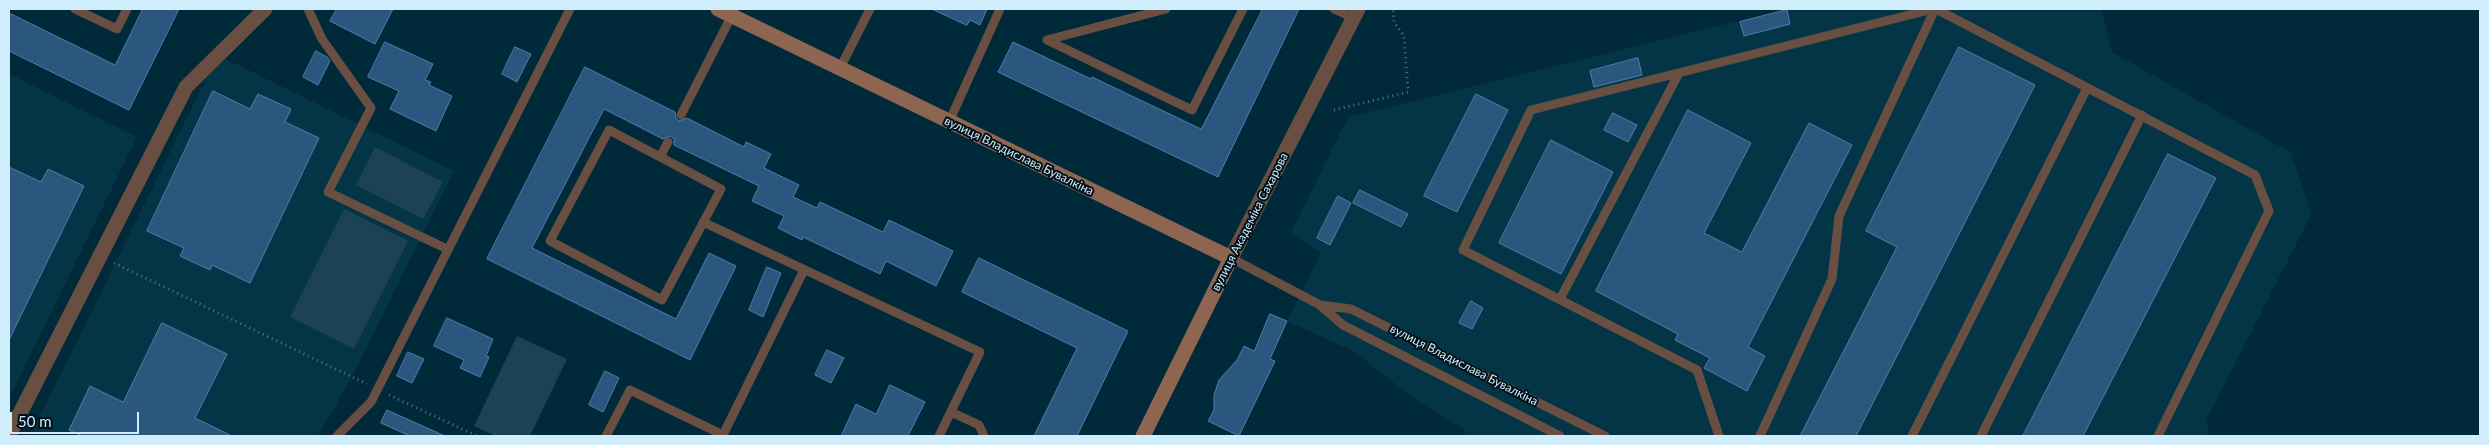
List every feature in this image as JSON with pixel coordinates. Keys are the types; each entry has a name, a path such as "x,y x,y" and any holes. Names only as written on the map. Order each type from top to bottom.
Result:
{"street":[{"path":"9,435 186,86 265,9"},
{"name":"вулиця Владислава Бувалкіна","path":"725,12 1230,258"},
{"name":"вулиця Академіка Сахарова","path":"1143,436 1230,258 1356,13"}],"lane":[{"path":"75,9 117,30 127,9"},
{"path":"308,9 322,39 371,108 328,192 447,249"},
{"path":"337,436 371,402 570,9"},
{"path":"840,68 870,9"},
{"path":"949,122 1000,9"},
{"path":"1166,9 1047,40 1192,110 1243,9"},
{"path":"1334,9 1356,13"},
{"path":"1760,436 1832,279 1839,216 1935,9"},
{"path":"1719,436 1697,370 1463,250 1531,110 1935,9 2255,175 2268,211 2158,436"},
{"path":"681,115 725,12"},
{"path":"1560,299 1679,73"},
{"path":"1912,436 2087,88"},
{"path":"1982,436 2142,115"},
{"path":"609,130 720,189 703,222 662,300 550,241 609,130"},
{"path":"660,157 668,142"},
{"path":"703,222 980,352 939,436"},
{"name":"вулиця Владислава Бувалкіна","path":"1230,258 1320,304 1343,326 1560,436"},
{"path":"606,436 630,390 723,435 804,270"},
{"name":"вулиця Владислава Бувалкіна","path":"1320,304 1351,309 1604,436"},
{"path":"951,412 979,425 984,436"}],"path":[{"path":"1334,110 1408,92 1404,36 1394,22 1393,9"},
{"path":"100,256 477,436"}],"shaded area":[{"path":"1787,9 2102,9 2112,52 2290,152 2312,213 2206,421 2210,436 1466,436 1464,429 1417,401 1355,352 1287,321 1321,252 1290,234 1348,117"},
{"path":"218,55 454,171 352,377 318,436 30,436"},
{"path":"9,74 137,137 9,399"},
{"path":"375,147 443,182 423,219 356,185"},
{"path":"344,209 408,241 354,349 290,317"},
{"path":"517,336 567,359 530,436 496,436 474,426"}],"building":[{"path":"143,9 179,9 129,110 9,51 9,13 115,65"},
{"path":"337,9 393,9 375,44 330,21"},
{"path":"932,9 987,9 980,25 970,20 967,25"},
{"path":"1263,9 1299,9 1218,177 998,72 1013,42 1201,129"},
{"path":"1787,10 1790,24 1744,36 1740,22"},
{"path":"385,42 433,64 425,80 431,82 429,85 452,96 436,131 390,109 399,91 368,77"},
{"path":"515,47 531,54 517,82 502,74"},
{"path":"1959,47 2035,85 1856,436 1800,436 1897,247 1866,231"},
{"path":"316,51 327,57 330,61 318,85 303,77"},
{"path":"1638,58 1642,75 1594,87 1590,71"},
{"path":"585,67 675,112 676,118 679,121 687,118 744,147 746,142 771,154 764,168 799,185 793,197 817,208 820,202 883,232 889,220 953,251 936,286 886,261 880,274 803,237 802,240 778,228 784,216 752,201 759,186 674,145 674,139 670,136 663,139 604,109 532,248 676,319 709,253 736,266 690,360 487,259"},
{"path":"213,91 250,109 258,94 291,109 285,122 319,138 250,283 212,265 210,270 180,256 184,248 147,231"},
{"path":"1476,94 1508,110 1457,212 1424,196"},
{"path":"1688,110 1751,143 1704,233 1742,252 1809,123 1852,145 1748,347 1765,356 1747,391 1704,368 1710,358 1675,340 1678,334 1596,291"},
{"path":"1613,113 1637,125 1628,142 1604,130"},
{"path":"1551,140 1613,172 1561,274 1499,243"},
{"path":"2168,154 2216,178 2083,436 2023,436"},
{"path":"9,167 41,182 48,169 84,186 9,340"},
{"path":"1360,190 1408,214 1401,227 1353,203"},
{"path":"1338,196 1351,203 1330,245 1317,238"},
{"path":"979,258 1128,331 1077,436 1034,436 1077,348 962,292"},
{"path":"767,267 781,273 763,317 749,310"},
{"path":"1471,301 1483,308 1472,329 1459,323"},
{"path":"1270,314 1287,321 1270,359 1275,361 1239,436 1208,421 1214,410 1214,395 1219,380 1237,360 1244,346 1254,351"},
{"path":"447,318 493,339 486,356 489,357 480,377 460,368 464,360 434,346"},
{"path":"162,323 227,354 195,418 232,436 82,436 69,430 90,386 123,402"},
{"path":"827,350 844,358 831,383 815,375"},
{"path":"408,352 424,359 412,383 397,376"},
{"path":"605,371 619,378 603,412 589,405"},
{"path":"890,385 925,402 908,436 841,436 856,404 876,414"},
{"path":"387,410 445,436 410,436 381,423"}]}
